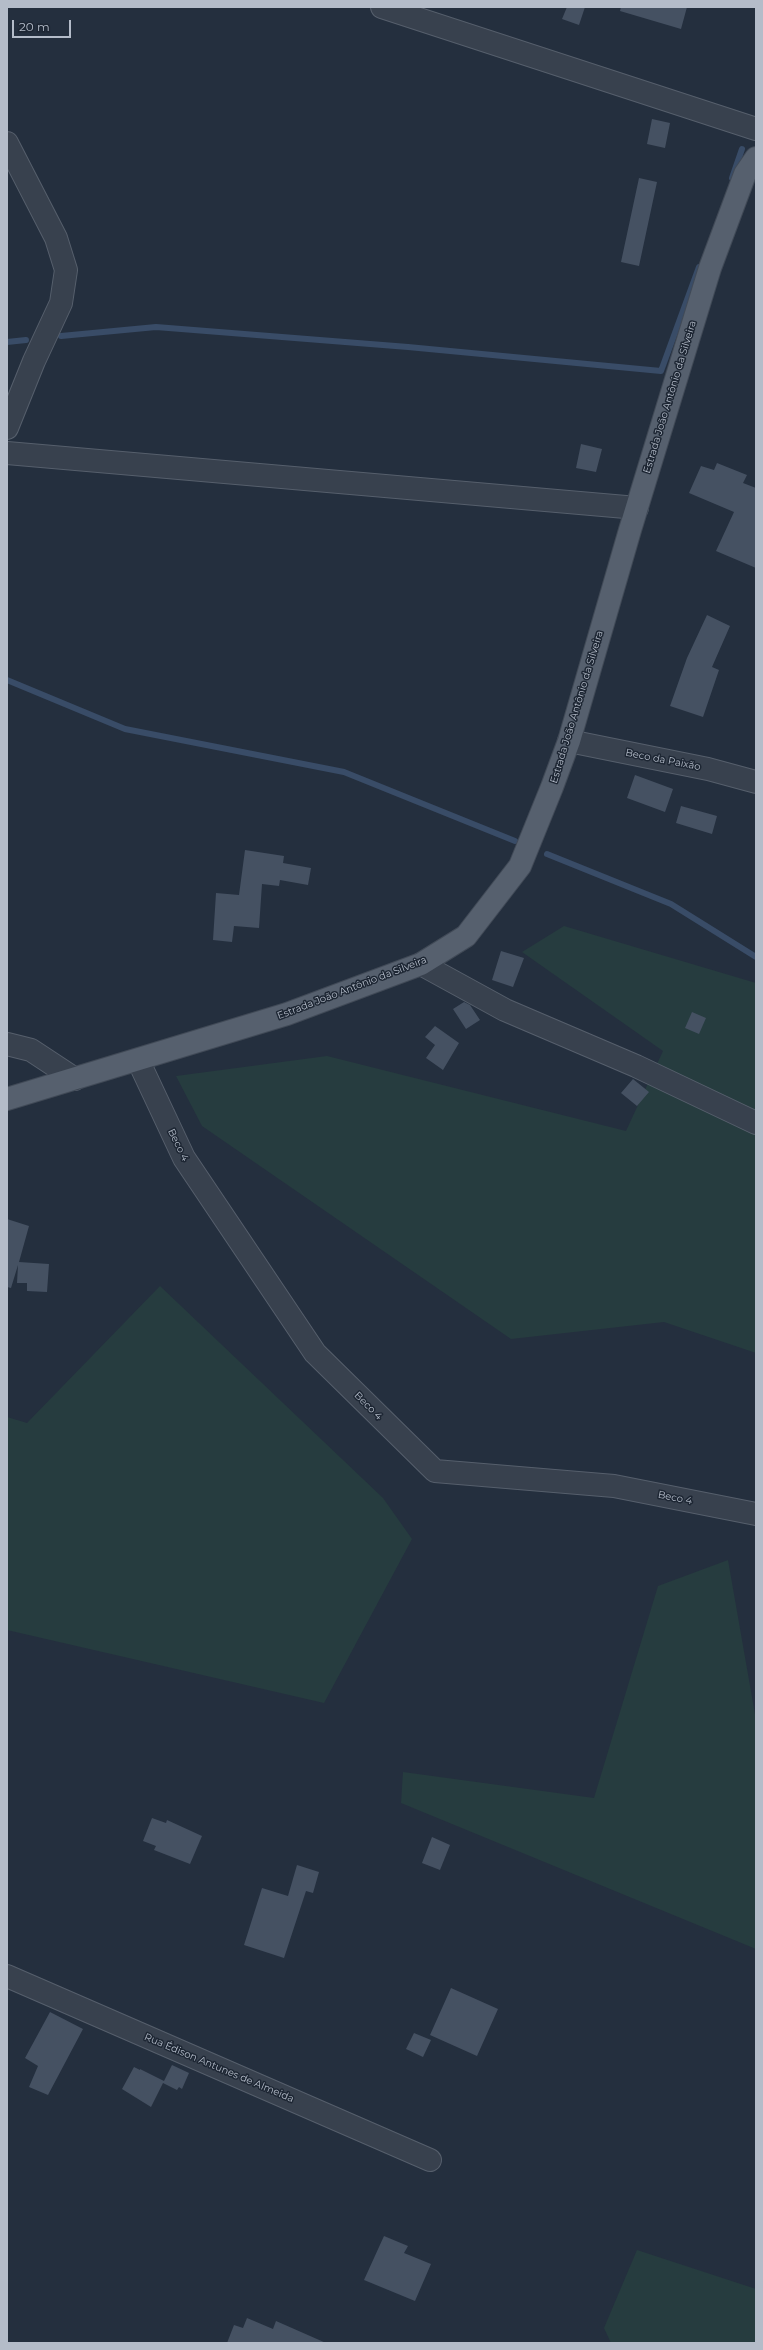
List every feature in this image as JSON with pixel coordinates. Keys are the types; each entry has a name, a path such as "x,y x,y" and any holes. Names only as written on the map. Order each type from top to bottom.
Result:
{"main road":[{"name":"Estrada João Antônio da Silveira","path":"7,1099 287,1014 421,964 466,936 520,866 568,741 710,268 745,174 756,158"}],"street":[{"path":"382,7 756,129"},
{"path":"7,143 56,238 66,270 61,303 34,361 7,428"},
{"path":"7,453 637,508"},
{"name":"Beco da Paixão","path":"568,741 708,769 756,782"},
{"path":"421,964 505,1010 636,1066 756,1123"},
{"path":"7,1044 31,1050 75,1079"},
{"name":"Beco 4","path":"138,1060 184,1158 315,1353 435,1471 614,1486 756,1514"},
{"name":"Rua Édison Antunes de Almeida","path":"7,1976 430,2160"}],"green space":[{"path":"564,926 756,983 756,1353 664,1322 511,1339 202,1126 176,1076 327,1056 626,1131 663,1051 522,952"},
{"path":"160,1286 383,1498 412,1539 324,1703 7,1630 7,1417 27,1423"},
{"path":"728,1560 756,1720 756,1949 401,1803 403,1772 594,1798 658,1586"},
{"path":"637,2250 756,2289 756,2343 611,2343 604,2328"}],"building":[{"path":"567,7 585,7 579,25 562,19"},
{"path":"621,7 687,7 681,29 620,11"},
{"path":"652,119 670,123 665,148 647,144"},
{"path":"639,178 657,182 639,266 621,262"},
{"path":"581,444 602,449 596,472 576,468"},
{"path":"717,463 747,475 743,483 756,488 756,568 716,551 734,512 689,493 701,466 714,470"},
{"path":"707,615 730,626 712,667 719,670 703,717 670,706 687,658"},
{"path":"635,775 673,789 665,812 627,798"},
{"path":"681,806 717,816 712,834 676,823"},
{"path":"245,850 284,856 283,863 311,868 308,885 280,880 279,886 262,884 259,928 234,926 232,942 213,940 216,893 239,895"},
{"path":"501,951 524,958 513,987 492,980"},
{"path":"464,1002 470,1005 480,1020 466,1029 453,1009"},
{"path":"692,1012 706,1018 699,1034 685,1028"},
{"path":"435,1026 459,1043 443,1070 426,1058 435,1045 425,1037"},
{"path":"633,1079 649,1092 637,1106 621,1093"},
{"path":"7,1219 29,1226 19,1262 49,1264 47,1292 27,1291 27,1283 17,1283 18,1265 11,1288 7,1287"},
{"path":"152,1818 166,1823 167,1820 202,1836 190,1864 154,1850 156,1846 143,1841"},
{"path":"432,1837 450,1845 440,1870 422,1863"},
{"path":"297,1865 319,1872 313,1893 306,1891 284,1958 244,1945 262,1888 288,1896"},
{"path":"451,1988 498,2009 477,2056 430,2035"},
{"path":"50,2012 83,2029 48,2095 29,2087 38,2066 25,2058"},
{"path":"414,2033 431,2040 423,2057 406,2049"},
{"path":"172,2065 189,2073 182,2089 179,2087 177,2090 163,2083"},
{"path":"134,2067 164,2081 151,2107 122,2089"},
{"path":"384,2236 408,2246 404,2253 431,2264 415,2301 364,2280"},
{"path":"247,2318 273,2329 276,2321 326,2343 227,2343 234,2325 243,2328"}],"waterway":[{"path":"732,178 742,149"},
{"path":"61,336 156,327 408,347 661,371 699,267"},
{"path":"7,342 26,340"},
{"path":"7,680 125,729 344,772 515,841"},
{"path":"547,854 671,904 756,957"}]}
